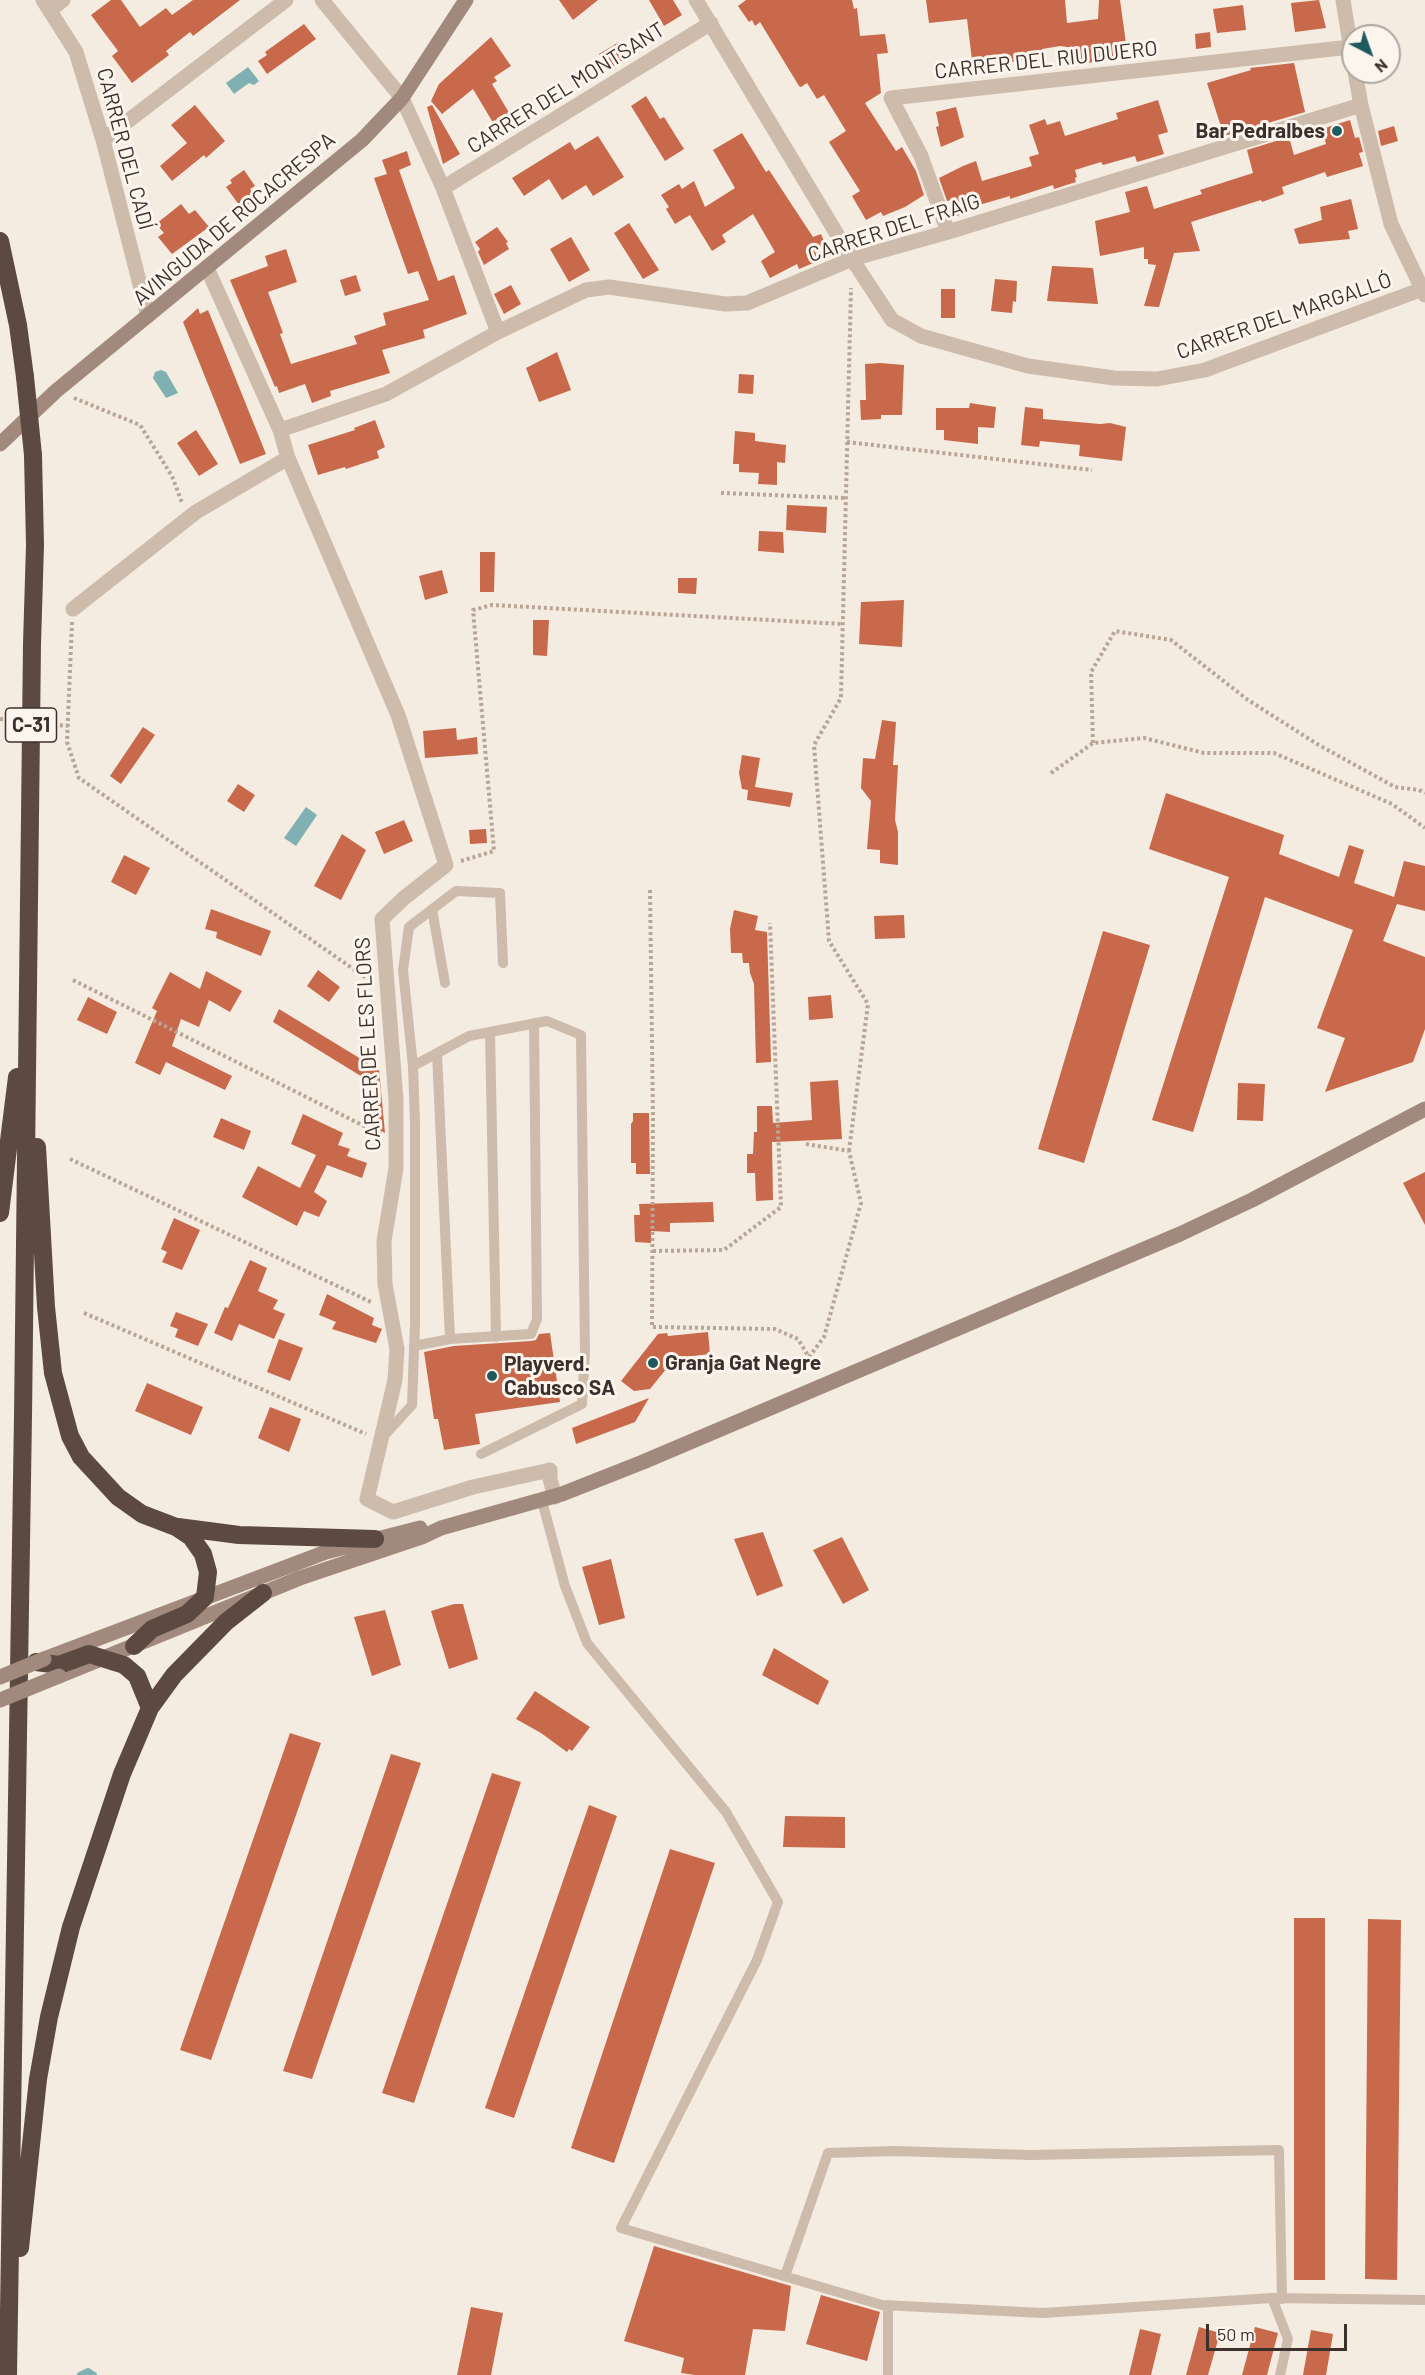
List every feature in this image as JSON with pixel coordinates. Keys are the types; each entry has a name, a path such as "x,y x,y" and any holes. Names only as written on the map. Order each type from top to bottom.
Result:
{"highway":[{"name":"C-31","path":"0,241 18,325 25,377 33,455 35,545 8,2375"},
{"path":"0,1213 28,995"},
{"path":"28,995 46,1307 53,1373 62,1412 70,1436 81,1457 98,1478 118,1497 142,1514 176,1527 191,1537 203,1554 208,1572 205,1597 187,1614 152,1629 134,1646"},
{"path":"176,1527 239,1535 375,1539"},
{"path":"8,2351 38,2079 71,1927 107,1815 150,1708 174,1675 202,1644 263,1593"},
{"path":"40,1661 59,1665 89,1654 124,1665 137,1676 150,1708"},
{"path":"0,2242 8,2351"}],"street":[{"path":"46,5 63,0"},
{"path":"103,140 286,0"},
{"path":"322,0 402,98 443,188 498,332"},
{"name":"AVINGUDA DE ROCACRESPA","path":"0,444 56,391 362,140 402,98 466,0"},
{"name":"CARRER DEL MARGALLÓ","path":"696,0 852,259 892,320 921,336 1028,366 1114,378 1157,380 1205,370 1424,291"},
{"path":"1343,0 1347,24"},
{"name":"CARRER DEL CADÍ","path":"46,5 76,52 103,140 148,316"},
{"name":"CARRER DEL MONTSANT","path":"443,188 711,23"},
{"name":"CARRER DEL RIU DUERO","path":"948,232 921,156 891,98 1341,56"},
{"path":"1357,84 1360,105 1392,225 1424,291"},
{"name":"CARRER DEL FRAIG","path":"280,430 386,394 498,332 586,290 609,287 725,304 747,303 852,259 948,232 1360,105"},
{"path":"207,268 280,430 288,458 398,714 446,865"},
{"path":"73,609 188,519 288,458"},
{"name":"CARRER DE LES FLORS","path":"446,865 382,919 396,1100 396,1168 384,1241 385,1284 397,1349 395,1380 367,1499 393,1512 473,1487 550,1470 548,1499"},
{"path":"0,1700 300,1578 422,1537 441,1528 548,1499 818,1388 1180,1234 1252,1200 1425,1109"},
{"path":"0,1677 326,1552 431,1526 441,1528"}],"lane":[{"path":"380,1440 412,1405 414,1346 413,1066 403,970 409,927 456,891 500,893 503,963"},
{"path":"432,909 445,983"},
{"path":"413,1066 469,1036 534,1023 548,1021 581,1035 585,1353 582,1404 481,1454"},
{"path":"414,1346 450,1339 531,1334 537,1319 534,1023"},
{"path":"490,1032 496,1337"},
{"path":"438,1053 450,1339"},
{"path":"548,1499 565,1586 587,1642 726,1812 778,1902 757,1960 621,2228 888,2305 1043,2313 1277,2299 1425,2301"},
{"path":"785,2276 828,2153 893,2151 1031,2155 1279,2150 1277,2299 1288,2339 1280,2375"},
{"path":"888,2305 888,2375"}],"path":[{"path":"809,1357 824,1337 861,1203 849,1151 868,1004 829,941 814,745 841,698 852,259"},
{"path":"56,391 140,425 172,476 188,519"},
{"path":"847,442 1092,470"},
{"path":"722,493 845,498"},
{"path":"446,865 494,851 472,610 492,605 842,624"},
{"path":"73,609 68,742 79,778 387,992"},
{"path":"1093,743 1091,672 1115,631 1149,636 1171,640 1248,700 1317,744 1395,787 1425,793"},
{"path":"1051,773 1093,743 1144,738 1204,753 1274,753 1392,804 1425,828"},
{"path":"651,890 652,1327 775,1329 798,1339 809,1357 818,1388"},
{"path":"653,1251 724,1250 781,1207 770,923"},
{"path":"73,980 396,1142"},
{"path":"806,1144 849,1151"},
{"path":"70,1159 390,1311"},
{"path":"84,1313 380,1440"}],"water":[{"path":"248,67 259,81 254,85 249,83 234,94 226,83"},
{"path":"161,370 166,372 178,393 166,398 153,378 155,372"},
{"path":"306,807 317,815 296,846 284,838"}],"building":[{"path":"111,0 121,0 140,27 166,8 172,15 193,0 240,0 193,36 190,32 166,51 169,55 132,83 112,56 118,51 91,15"},
{"path":"559,0 598,0 573,20"},
{"path":"649,0 673,0 682,15 664,26"},
{"path":"746,0 852,0 854,9 857,8 860,36 885,34 888,53 877,54 881,93 865,103 896,151 902,147 916,171 924,195 905,207 883,216 881,212 866,220 852,196 860,191 829,142 846,131 824,95 817,99 807,83 799,86 760,22 755,26 752,20 749,22 738,6"},
{"path":"926,0 1065,0 1067,23 1098,19 1099,0 1120,0 1128,58 1077,64 1075,48 1060,46 1042,49 1043,57 973,68 967,19 929,23"},
{"path":"1319,0 1326,28 1295,32 1291,3"},
{"path":"1243,5 1246,30 1217,33 1213,9"},
{"path":"304,24 316,39 267,74 258,61 267,55 265,52"},
{"path":"1210,32 1211,47 1196,49 1195,34"},
{"path":"491,37 511,66 494,77 497,81 492,84 511,116 495,126 473,89 442,114 431,101 439,84"},
{"path":"619,42 629,56 609,69 599,54"},
{"path":"1294,63 1305,112 1224,136 1207,83 1251,70 1250,68"},
{"path":"646,96 660,119 664,117 684,149 665,161 631,106"},
{"path":"1158,100 1168,132 1158,135 1164,154 1137,162 1135,156 1103,165 1101,162 1075,170 1076,182 1054,189 1053,185 1010,199 1010,196 979,205 980,207 957,216 952,200 947,201 939,178 963,166 976,161 982,181 1032,166 1029,157 1039,154 1029,125 1045,119 1047,125 1060,121 1065,136 1118,119 1116,113"},
{"path":"195,105 225,141 206,158 204,155 172,181 160,166 187,143 171,125"},
{"path":"432,105 460,154 443,164 427,107"},
{"path":"956,107 964,137 941,147 936,127 939,126 936,112"},
{"path":"1350,120 1355,138 1359,137 1363,152 1359,153 1363,166 1327,177 1325,172 1282,187 1284,194 1191,222 1200,251 1174,253 1159,307 1144,306 1156,265 1148,264 1148,259 1144,259 1144,247 1100,256 1095,221 1130,212 1125,192 1147,186 1154,209 1202,194 1200,190 1253,173 1247,150 1289,137 1294,155 1326,144 1322,129"},
{"path":"1394,126 1398,141 1381,146 1378,131"},
{"path":"742,133 766,172 769,170 813,237 821,234 830,256 799,269 797,264 770,278 761,261 775,252 753,214 722,235 726,242 712,251 690,215 675,224 666,209 669,207 661,195 679,184 682,189 694,181 705,207 735,188 713,150"},
{"path":"598,136 624,177 593,196 586,185 562,200 549,179 524,196 512,178 570,142 575,150"},
{"path":"407,151 411,165 399,170 438,281 454,275 467,314 423,330 425,338 382,350 390,373 330,391 331,396 312,403 305,384 279,393 230,280 268,266 265,256 286,249 297,282 268,292 283,333 280,334 291,364 357,344 354,336 386,325 383,313 429,300 418,271 408,274 374,178 387,174 382,160"},
{"path":"244,170 255,186 250,189 257,198 242,209 226,187 232,183 230,180"},
{"path":"1351,199 1358,229 1348,231 1350,239 1299,244 1294,229 1322,220 1320,207"},
{"path":"181,204 189,214 195,210 209,227 172,254 158,237 164,233 156,224"},
{"path":"629,223 659,270 643,279 614,233"},
{"path":"497,227 508,242 506,243 509,249 484,265 478,252 480,249 475,242"},
{"path":"571,237 590,270 569,282 550,249"},
{"path":"1052,266 1093,268 1098,304 1047,301"},
{"path":"356,275 361,291 345,296 340,280"},
{"path":"995,279 1017,281 1016,302 1013,301 1012,313 991,311"},
{"path":"511,285 521,304 504,314 494,294"},
{"path":"941,289 955,289 955,318 941,318"},
{"path":"198,308 200,314 208,310 266,454 240,464 183,322"},
{"path":"557,352 571,390 539,402 526,368"},
{"path":"865,364 904,365 902,415 881,415 881,419 861,420 860,400 866,400"},
{"path":"739,374 754,375 753,394 738,393"},
{"path":"970,403 996,407 994,428 978,427 978,444 944,440 944,430 936,430 936,408 969,408"},
{"path":"1025,407 1043,409 1043,419 1110,423 1126,427 1122,461 1079,456 1080,445 1040,441 1039,447 1021,445"},
{"path":"375,420 385,447 377,451 379,458 318,475 308,445 355,430 354,428"},
{"path":"196,430 218,464 199,476 177,443"},
{"path":"735,431 755,433 755,441 786,445 785,463 777,462 777,485 758,484 759,473 739,472 739,464 733,464"},
{"path":"787,505 827,507 826,533 786,530"},
{"path":"759,531 783,532 784,553 758,551"},
{"path":"480,552 495,552 494,592 480,592"},
{"path":"442,570 448,593 425,600 419,576"},
{"path":"678,578 697,578 696,594 678,593"},
{"path":"904,600 902,647 859,644 861,602"},
{"path":"533,620 549,620 547,656 533,655"},
{"path":"882,720 896,722 893,765 898,765 895,820 898,832 898,865 880,863 880,850 867,849 871,801 861,788 863,758 875,759"},
{"path":"143,727 155,735 121,784 110,776"},
{"path":"456,728 457,740 477,737 478,754 425,758 423,731"},
{"path":"742,755 760,758 755,787 793,793 790,807 747,800 748,790 742,789 739,773"},
{"path":"238,784 255,795 244,812 227,801"},
{"path":"1166,793 1284,835 1279,854 1339,877 1349,845 1364,850 1354,883 1394,897 1404,861 1425,866 1425,911 1397,904 1383,941 1425,957 1425,1029 1413,1062 1325,1092 1345,1038 1317,1028 1353,930 1265,897 1193,1132 1152,1120 1229,877 1149,849"},
{"path":"404,820 413,841 384,854 375,832"},
{"path":"486,829 487,843 470,844 469,830"},
{"path":"342,834 366,850 341,900 314,886"},
{"path":"124,855 150,868 136,895 111,882"},
{"path":"211,909 271,931 261,956 216,938 217,932 205,929"},
{"path":"734,910 758,916 755,930 767,932 771,1062 756,1063 754,984 749,963 743,963 742,953 731,953 730,929"},
{"path":"904,915 905,938 875,939 874,916"},
{"path":"1103,931 1150,945 1084,1163 1038,1149"},
{"path":"318,970 340,987 329,1002 307,986"},
{"path":"206,971 242,991 230,1012 209,1000 199,1027 181,1019 172,1046 232,1076 225,1090 166,1062 160,1075 135,1063 157,1011 152,1008 170,972 200,989"},
{"path":"831,995 833,1018 809,1020 808,997"},
{"path":"88,997 117,1012 107,1034 77,1020"},
{"path":"279,1009 379,1070 385,1133 365,1123 363,1112 367,1111 364,1078 273,1022"},
{"path":"838,1080 842,1139 772,1142 773,1200 756,1201 755,1173 747,1173 747,1154 753,1154 754,1132 757,1132 757,1106 772,1106 773,1123 812,1120 810,1082"},
{"path":"1238,1083 1265,1084 1263,1121 1237,1120"},
{"path":"633,1113 649,1113 650,1174 636,1174 636,1163 631,1163"},
{"path":"303,1114 343,1133 338,1145 350,1149 347,1156 367,1163 362,1178 327,1165 314,1192 327,1201 319,1217 304,1211 297,1226 242,1197 258,1166 300,1188 316,1155 291,1144"},
{"path":"221,1118 251,1131 244,1150 213,1137"},
{"path":"1425,1172 1425,1225 1403,1183"},
{"path":"713,1202 714,1222 670,1223 670,1232 651,1231 651,1243 635,1242 634,1215 640,1215 639,1204"},
{"path":"174,1218 200,1230 182,1270 162,1262 167,1252 161,1249"},
{"path":"250,1260 267,1268 258,1291 278,1300 273,1309 285,1314 274,1339 239,1324 232,1341 214,1333"},
{"path":"327,1294 374,1318 372,1325 382,1329 376,1343 332,1329 336,1322 319,1315"},
{"path":"176,1312 208,1324 198,1346 175,1337 178,1329 170,1326"},
{"name":"Granja Gat Negre","path":"708,1332 710,1354 675,1358 650,1389 634,1391 621,1381 658,1334 667,1333 668,1336"},
{"name":"Playverd. Cabusco SA","path":"550,1333 560,1402 475,1414 480,1444 444,1450 438,1419 434,1419 424,1352 454,1346 531,1341 536,1340 539,1334"},
{"path":"279,1339 303,1348 290,1381 267,1372"},
{"path":"147,1383 203,1407 191,1435 135,1411"},
{"path":"649,1398 635,1422 576,1444 572,1428"},
{"path":"270,1407 301,1419 289,1452 258,1438"},
{"path":"763,1532 783,1586 757,1596 734,1539"},
{"path":"842,1537 869,1590 843,1604 813,1550"},
{"path":"611,1559 625,1618 599,1625 582,1567"},
{"path":"454,1604 463,1604 478,1659 449,1669 431,1611"},
{"path":"385,1610 401,1665 372,1676 354,1617"},
{"path":"774,1648 829,1681 818,1705 762,1675"},
{"path":"535,1691 590,1727 572,1751 569,1749 567,1752 541,1733 516,1719"},
{"path":"290,1733 321,1743 211,2060 180,2050"},
{"path":"391,1754 421,1763 312,2079 283,2071"},
{"path":"492,1773 521,1782 414,2103 382,2093"},
{"path":"589,1805 617,1816 514,2118 485,2108"},
{"path":"785,1816 845,1817 845,1848 783,1847"},
{"path":"670,1849 715,1863 614,2163 571,2148"},
{"path":"1294,1918 1325,1918 1325,2280 1294,2280"},
{"path":"1368,1919 1401,1920 1397,2280 1365,2279"},
{"path":"654,2246 791,2286 785,2331 753,2329 745,2375 681,2373 684,2358 624,2341"},
{"path":"821,2295 880,2312 867,2361 806,2344"},
{"path":"471,2307 503,2313 491,2375 457,2375"},
{"path":"1199,2327 1220,2333 1208,2375 1186,2375"},
{"path":"1255,2327 1278,2333 1267,2375 1242,2375"},
{"path":"1140,2329 1161,2334 1151,2375 1129,2375"},
{"path":"1311,2330 1333,2334 1326,2375 1303,2375"}],"waterway":[{"path":"80,2375 88,2371 94,2375"}],"place":[{"name":"Bar Pedralbes","path":"1337,131"},
{"name":"Granja Gat Negre","path":"653,1363"},
{"name":"Playverd. Cabusco SA","path":"492,1376"}]}
